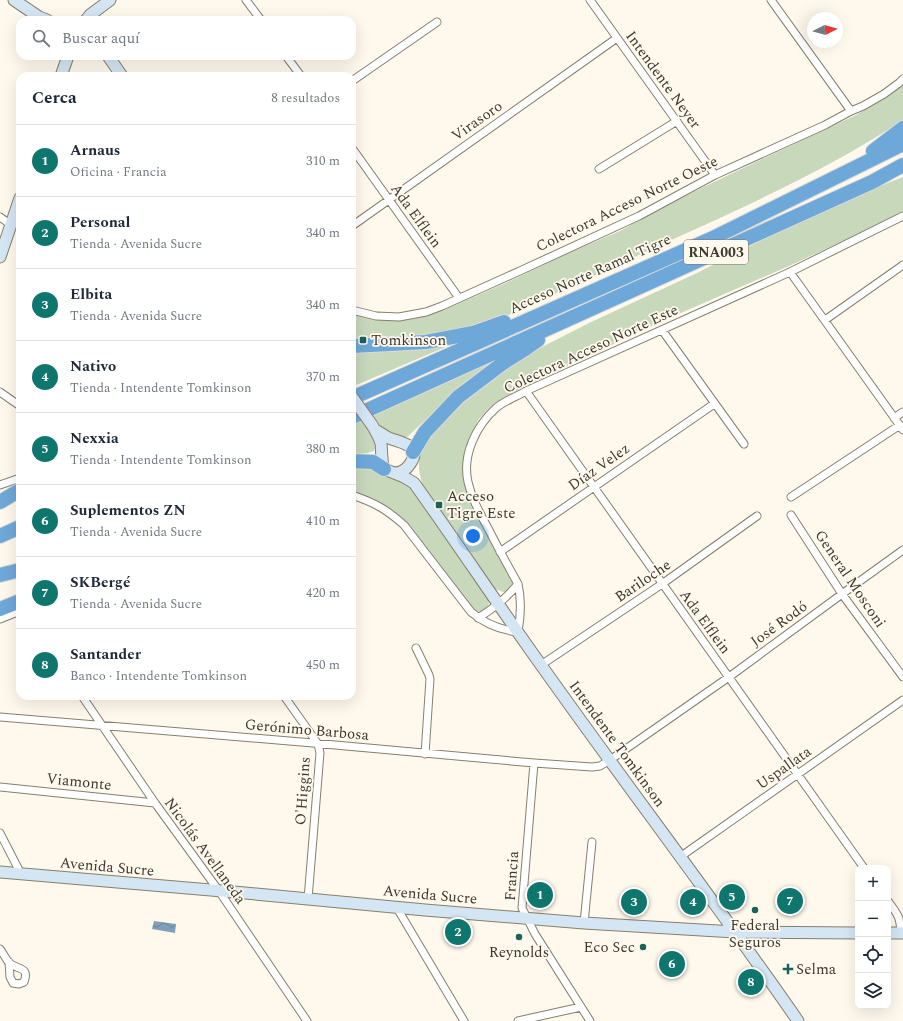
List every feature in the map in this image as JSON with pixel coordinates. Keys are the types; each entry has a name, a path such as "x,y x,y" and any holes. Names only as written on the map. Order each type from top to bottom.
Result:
{"highway":[{"path":"834,178 885,143 903,128"},
{"name":"Acceso Norte Ramal Tigre","path":"356,396 713,238 903,144"},
{"name":"RNA003","path":"356,415 872,182 903,165"},
{"path":"872,182 903,172"},
{"path":"356,346 426,342 473,333 580,297"},
{"path":"413,456 424,432 458,398 503,363 560,323"},
{"path":"356,461 373,462 389,471"},
{"path":"0,502 16,492"},
{"path":"0,536 16,529"},
{"path":"0,575 16,571"},
{"path":"0,609 16,602"}],"street":[{"path":"14,0 38,16"},
{"path":"89,16 110,0"},
{"path":"246,0 257,16"},
{"name":"Intendente Neyer","path":"590,0 715,175"},
{"path":"771,0 851,111"},
{"path":"356,78 437,22"},
{"name":"Virasoro","path":"356,223 617,38"},
{"path":"62,72 67,60"},
{"path":"111,60 119,72"},
{"path":"289,60 298,72"},
{"name":"Colectora Acceso Norte Oeste","path":"356,311 376,316 399,317 426,312 442,306 639,216 715,175 825,125 884,94 903,79"},
{"path":"599,169 677,121"},
{"name":"Ada Elflein","path":"356,154 459,298"},
{"path":"0,257 16,210"},
{"name":"Colectora Acceso Norte Este","path":"518,632 521,612 521,596 518,584 474,501 468,482 466,467 468,453 474,437 484,420 498,407 526,391 790,272 903,216"},
{"path":"0,217 11,225"},
{"path":"825,320 903,265"},
{"path":"790,272 901,427 791,497"},
{"path":"662,330 744,444"},
{"name":"Ada Elflein","path":"526,391 862,865"},
{"path":"0,392 16,403"},
{"path":"356,403 374,428 381,442 382,463 389,471 400,473 405,470 409,466 413,456 411,447 407,444 389,438 374,428"},
{"name":"Díaz Velez","path":"500,552 714,404"},
{"path":"894,418 903,412"},
{"name":"Intendente Tomkinson","path":"413,456 414,483"},
{"name":"Intendente Tomkinson","path":"389,471 414,483 541,665 752,955 798,1021"},
{"path":"0,485 16,479"},
{"path":"356,497 378,505 404,525 471,612 478,618 504,630 518,632"},
{"name":"General Mosconi","path":"791,515 842,594 903,677"},
{"name":"Bariloche","path":"541,665 662,584 757,516"},
{"name":"José Rodó","path":"610,760 729,677 903,550"},
{"path":"478,618 510,595 518,584"},
{"path":"0,619 16,613"},
{"path":"416,648 430,679 425,754"},
{"name":"Nicolás Avellaneda","path":"85,700 155,803 219,891 307,1021"},
{"name":"O'Higgins","path":"287,700 318,744 320,753 308,899"},
{"name":"Uspallata","path":"680,857 903,700"},
{"name":"Gerónimo Barbosa","path":"0,717 534,763 592,767 600,766 610,760"},
{"name":"Francia","path":"534,763 522,908 534,934 590,1021"},
{"name":"Viamonte","path":"0,787 155,803"},
{"path":"0,833 21,874"},
{"path":"584,923 592,842"},
{"name":"Avenida Sucre","path":"0,872 397,908 584,923 735,932 855,933"},
{"path":"891,905 899,917 902,933 891,933"},
{"path":"397,908 464,1021"},
{"path":"0,949 9,962"},
{"path":"518,1021 581,1008"}],"green space":[{"path":"903,84 903,120 849,153 736,211 502,318 469,330 425,338 356,341 356,314 375,320 414,319 446,309 620,231 669,204 856,115 887,97"},
{"path":"903,177 903,213 789,266 660,322 524,387 495,403 485,412 478,420 466,452 464,467 465,487 512,580 513,586 506,593 491,586 423,489 419,470 421,444 454,407 509,366 536,350 589,323 697,273 781,230 872,189"},
{"path":"469,337 356,385 356,353"},
{"path":"497,359 407,437 399,437 383,430 376,420 365,425 374,440 374,451 356,454 356,421"},
{"path":"371,467 413,486 485,592 489,603 484,611 479,612 469,608 399,518 356,497 356,468"}],"water":[{"path":"154,921 176,924 175,933 152,929"}],"place":[{"name":"Tomkinson","path":"363,340"},
{"name":"Acceso Tigre Este","path":"439,505"},
{"name":"Arnaus","path":"540,895"},
{"name":"Nexxia","path":"732,897"},
{"name":"SKBergé","path":"790,901"},
{"name":"Elbita","path":"634,902"},
{"name":"Nativo","path":"693,902"},
{"name":"Federal Seguros","path":"755,910"},
{"name":"Personal","path":"458,932"},
{"name":"Reynolds","path":"519,937"},
{"name":"Eco Sec","path":"643,947"},
{"name":"Suplementos ZN","path":"672,964"},
{"name":"Selma","path":"788,969"},
{"name":"Santander","path":"751,982"}]}
